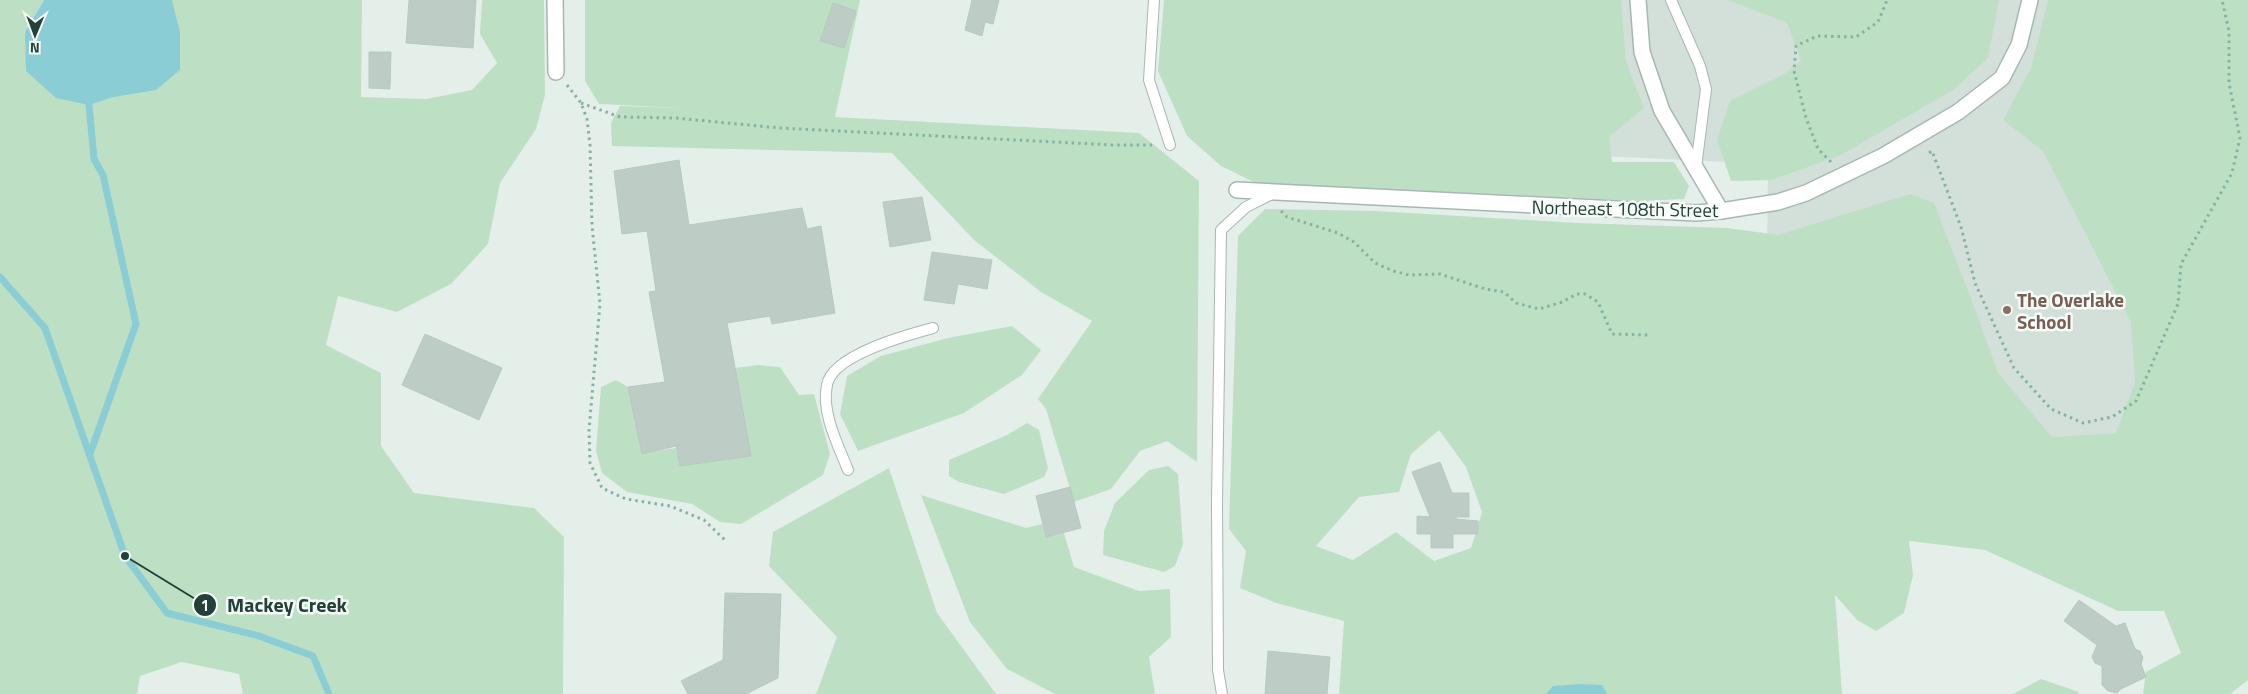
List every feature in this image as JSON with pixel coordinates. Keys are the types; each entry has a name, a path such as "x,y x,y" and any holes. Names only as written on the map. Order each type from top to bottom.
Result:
{"street":[{"path":"555,0 556,72"},
{"path":"1638,0 1642,52 1662,111 1722,211"},
{"name":"Northeast 108th Street","path":"1237,190 1271,194 1686,212 1722,211 1778,202 1806,193 1907,143 1958,112 1989,89 2002,78 2019,45 2030,0"}],"lane":[{"path":"1154,0 1148,80 1170,145"},
{"path":"1670,0 1698,59 1706,89 1696,167"},
{"path":"1222,694 1218,670 1217,513 1221,230 1246,206 1271,194"},
{"path":"848,470 828,414 826,383 839,366 882,343 933,328"}],"path":[{"path":"1835,166 1818,149 1806,118 1794,71 1796,46 1817,36 1856,37 1878,22 1887,0"},
{"path":"1924,156 1932,151 1961,227 1975,283 2014,368 2051,409 2083,423 2112,416 2136,401 2178,304 2181,264 2232,172 2240,138 2229,83 2229,31 2222,0"},
{"path":"556,72 582,103 587,119 590,145 592,226 600,304 589,430 590,464 602,488 626,499 670,506 704,520 728,542"},
{"path":"582,103 620,117 676,118 780,128 1104,144 1170,145"},
{"path":"1271,194 1287,217 1338,233 1354,242 1375,263 1393,271 1409,275 1440,274 1485,289 1504,292 1516,302 1539,309 1562,302 1577,294 1585,294 1598,302 1612,334 1648,334"}],"shaded area":[{"name":"The Overlake School","path":"1207,0 2248,0 2248,476 1765,456 1768,164 1328,143"}],"green space":[{"path":"0,0 44,0 25,32 89,105 114,97 180,31 172,0 362,0 361,97 426,99 472,90 497,63 480,34 482,0 544,0 545,95 536,129 500,183 488,244 451,284 397,312 338,296 326,345 381,373 381,446 414,493 534,508 564,537 563,694 243,694 239,674 182,662 140,676 137,694 0,694"},
{"path":"585,0 860,0 835,117 1139,133 1199,181 1197,462 1167,441 1140,451 1111,489 1074,502 1046,409 1038,399 1092,321 1041,292 974,240 892,153 612,146 611,123 620,106 680,108 599,104 585,81"},
{"path":"1164,0 1621,0 1626,61 1644,108 1609,137 1612,162 1674,162 1689,186 1684,199 1641,201 1256,183 1221,166 1187,136 1158,71"},
{"path":"1728,0 1999,0 1988,58 1953,90 1841,155 1772,180 1731,181 1717,140 1730,101 1781,76 1801,61 1787,23"},
{"path":"2048,0 2248,0 2248,680 2230,694 2143,694 2146,672 2181,653 2164,611 2118,611 1985,550 1909,541 1913,575 1904,613 1876,631 1857,620 1835,595 1842,694 1339,694 1344,621 1276,603 1240,588 1246,551 1229,529 1238,236 1265,209 1376,211 1578,223 1728,228 1778,235 1910,194 1934,203 1998,373 2052,437 2116,433 2135,382 2131,322 2043,151 2003,120 2031,68","holes":["1439,430 1466,467 1482,512 1471,548 1434,561 1396,532 1353,560 1316,546 1359,497 1399,492 1411,454"]},
{"path":"1012,326 1041,350 1022,375 964,413 858,451 840,414 847,376 881,356 948,338"},
{"path":"757,365 780,367 799,395 814,394 830,454 823,475 741,524 720,522 692,504 627,492 602,473 596,451 601,387 616,380 628,387 642,453 676,448 680,466 750,456 735,368"},
{"path":"1027,423 1039,430 1048,468 1044,477 1004,494 959,482 949,476 949,460 1007,435"},
{"path":"1168,466 1178,474 1183,544 1175,566 1164,572 1103,555 1104,531 1115,503 1149,470"},
{"path":"889,468 937,613 996,694 815,694 837,637 769,566 773,532"},
{"path":"921,495 1026,528 1042,524 1046,537 1064,533 1074,567 1139,591 1170,589 1171,637 1149,657 1155,694 1055,694 1007,669 970,622"},
{"path":"2041,679 2079,692 2078,694 2013,694"}],"water":[{"path":"44,0 172,0 180,31 180,70 156,90 114,97 89,105 56,98 26,71 25,32"},
{"path":"1602,685 1607,694 1546,694 1553,686"}],"building":[{"path":"409,0 476,0 473,48 406,43"},
{"path":"972,0 999,0 993,24 985,22 982,36 965,30"},
{"path":"833,3 856,11 844,48 820,41"},
{"path":"369,52 391,52 390,89 369,88"},
{"path":"679,160 689,225 802,208 807,229 821,226 835,313 772,324 770,316 727,323 751,456 680,466 676,446 642,454 628,387 665,382 649,292 656,291 647,231 622,234 614,171"},
{"path":"922,197 931,240 890,247 883,202"},
{"path":"932,252 992,260 987,289 958,284 954,304 924,300"},
{"path":"425,334 502,368 479,420 402,385"},
{"path":"1440,462 1452,493 1469,493 1469,517 1456,517 1456,519 1478,521 1478,534 1453,534 1453,548 1431,548 1431,534 1417,534 1417,516 1430,517 1412,472"},
{"path":"1070,487 1081,528 1046,537 1036,496"},
{"path":"725,593 781,594 778,678 746,694 688,694 681,681 723,660"},
{"path":"2079,600 2116,626 2125,623 2135,649 2140,651 2143,658 2141,664 2146,677 2121,689 2117,693 2108,691 2102,685 2102,666 2095,663 2092,657 2097,645 2064,621"},
{"path":"1268,651 1330,657 1327,694 1265,694"}],"waterway":[{"path":"89,105 94,159 103,175 136,324 90,454"},
{"path":"0,277 45,328 125,556 167,613 259,636 313,656 329,694"}],"place":[{"name":"The Overlake School","path":"2007,310"},
{"name":"Mackey Creek","path":"125,556"}]}
